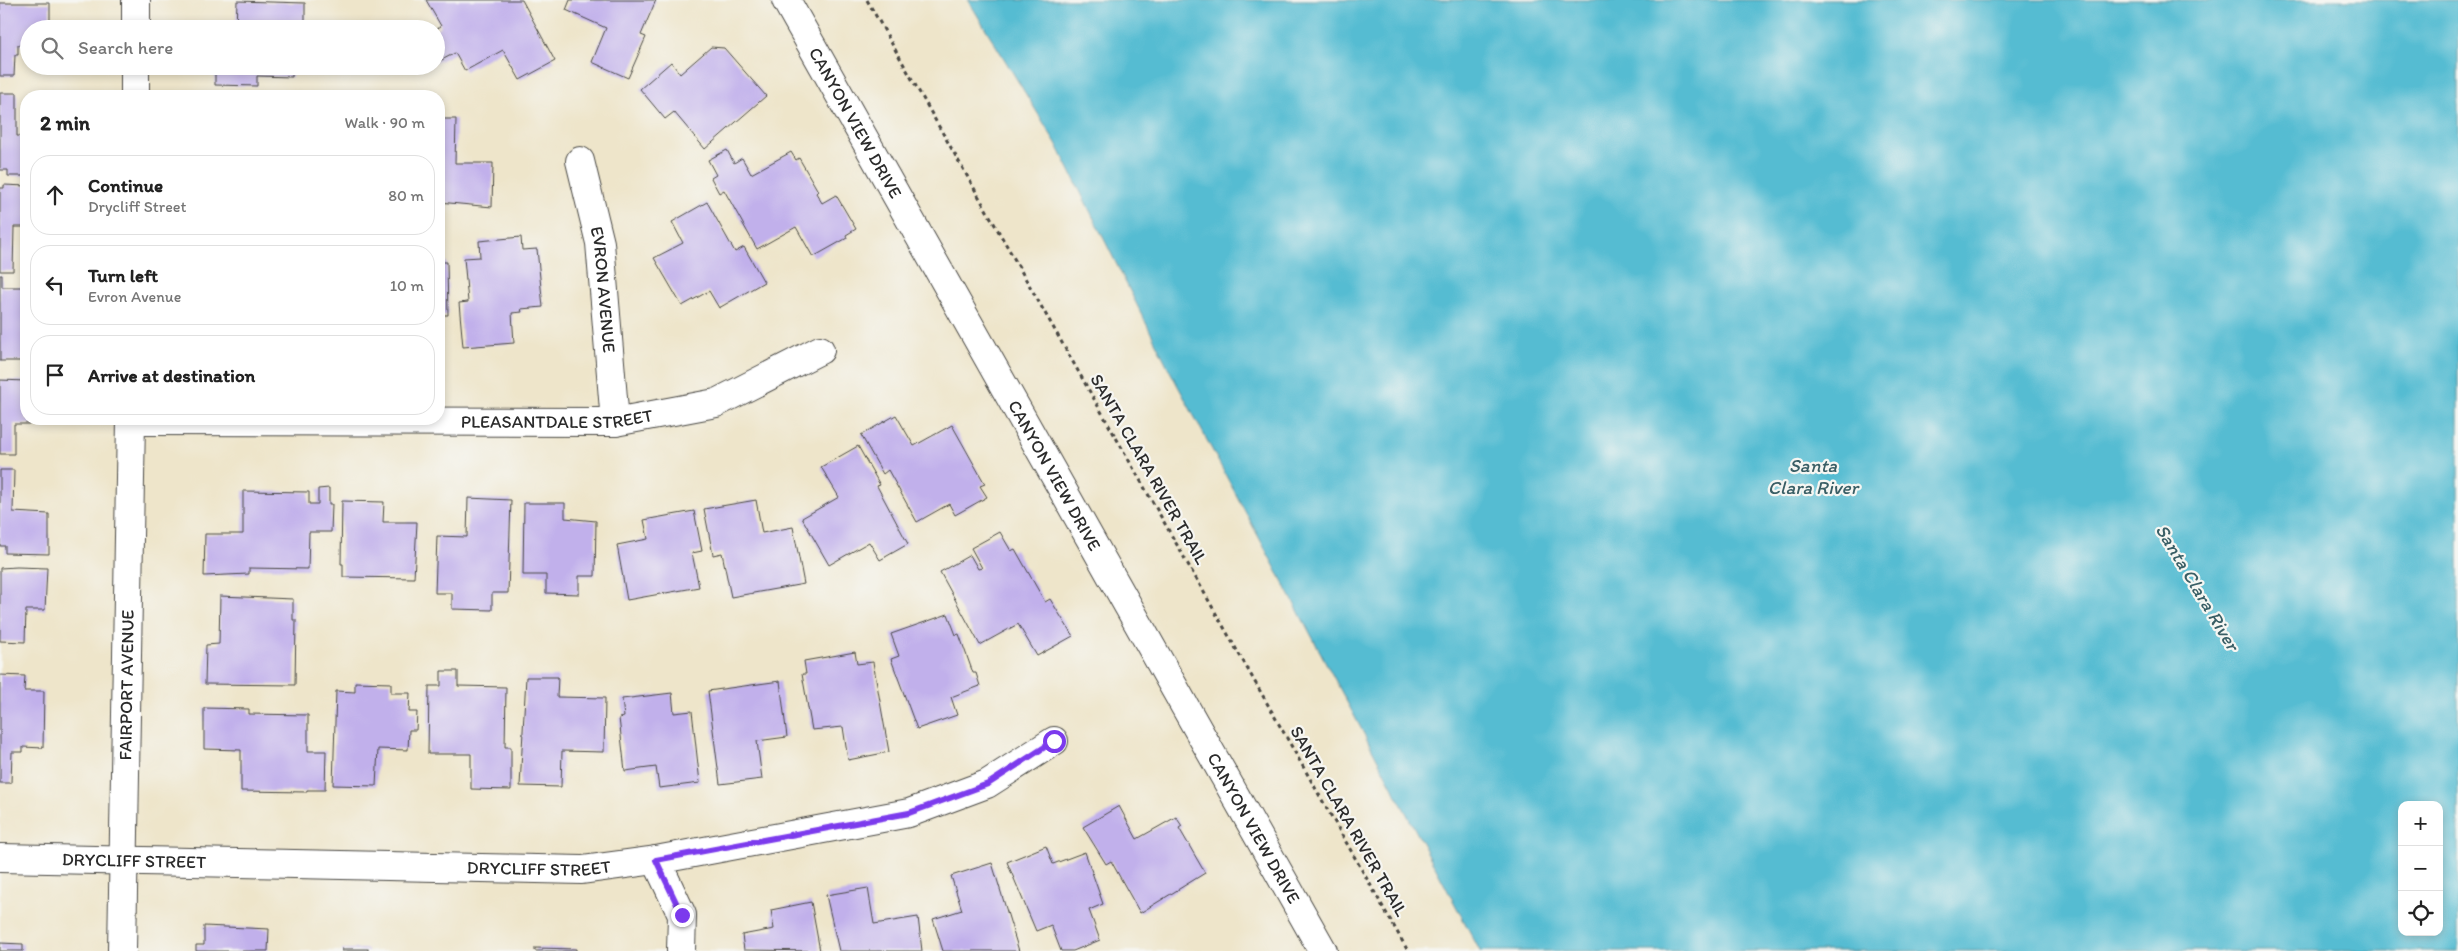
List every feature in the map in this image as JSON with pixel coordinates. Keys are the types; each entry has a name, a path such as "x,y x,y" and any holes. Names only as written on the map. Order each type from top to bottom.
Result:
{"street":[{"path":"136,0 136,20"},
{"name":"CANYON VIEW DRIVE","path":"786,0 1323,951"},
{"path":"135,75 135,90"},
{"name":"EVRON AVENUE","path":"580,161 600,243 615,422"},
{"name":"PLEASANTDALE STREET","path":"445,421 615,422 716,403 820,350"},
{"name":"FAIRPORT AVENUE","path":"122,951 131,425"},
{"name":"DRYCLIFF STREET","path":"0,858 123,859 582,870 656,860 909,813 988,784 1054,741"},
{"path":"656,860 682,915 681,951"}],"path":[{"name":"SANTA CLARA RIVER TRAIL","path":"866,0 1408,951"}],"water":[{"name":"Santa Clara River","path":"968,0 2458,0 2458,951 1480,951 1170,371 1056,143"}],"building":[{"path":"426,0 522,0 555,61 520,80 503,50 465,71 455,53 445,58 445,20 438,20"},
{"path":"570,0 656,0 641,35 646,37 628,78 592,62 606,28 566,10"},
{"path":"237,1 305,3 305,20 236,20"},
{"path":"0,3 50,3 50,20 20,20 20,45 18,45 18,55 15,55 14,76 0,76"},
{"path":"711,47 724,48 766,96 705,149 674,112 665,119 640,89 671,62 680,74"},
{"path":"215,75 292,75 292,77 257,76 257,86 215,85"},
{"path":"0,93 17,93 17,136 20,136 20,176 8,176 8,170 0,170"},
{"path":"445,119 456,119 455,163 493,163 492,207 445,203"},
{"path":"727,150 734,163 742,158 751,174 791,152 796,160 799,158 818,191 816,193 822,203 836,195 856,229 846,235 847,238 813,257 796,227 757,249 724,190 719,193 711,178 716,175 708,160"},
{"path":"4,185 20,186 20,227 14,227 13,271 0,271 0,188 4,188"},
{"path":"707,202 735,252 744,247 764,282 719,308 709,291 682,306 654,258 683,243 672,222"},
{"path":"521,237 522,250 537,249 543,307 521,309 522,312 512,313 514,343 463,347 459,303 468,302 464,258 480,257 479,241"},
{"path":"445,262 447,262 448,315 445,315"},
{"path":"0,275 2,275 2,287 20,287 20,361 0,361"},
{"path":"0,380 20,381 20,424 14,424 14,454 0,454"},
{"path":"896,415 914,446 952,425 985,484 980,486 987,497 955,515 949,504 917,522 888,470 883,474 861,435"},
{"path":"858,446 880,485 877,486 908,544 880,560 869,542 829,565 802,518 839,497 821,467"},
{"path":"0,470 14,470 13,512 49,514 49,554 5,553 5,546 0,546"},
{"path":"329,488 329,504 332,504 331,532 309,532 308,569 249,568 249,574 204,576 205,534 243,534 243,491 309,492 309,504 318,504 318,489"},
{"path":"468,498 511,500 508,593 492,593 492,610 452,609 452,593 435,593 437,536 467,537"},
{"path":"756,500 762,533 793,527 804,584 731,597 722,553 713,555 704,509"},
{"path":"342,501 384,502 383,522 417,522 414,578 343,577 343,564 341,564"},
{"path":"524,503 565,503 565,518 596,521 595,576 579,576 579,594 546,593 546,575 523,575"},
{"path":"694,511 702,551 692,553 699,587 627,600 617,545 648,539 644,520"},
{"path":"1000,532 1011,551 1015,549 1045,602 1050,599 1073,636 1037,656 1018,624 980,645 940,572 970,555 978,569 982,568 971,548"},
{"path":"0,568 47,568 45,610 26,610 25,642 0,641"},
{"path":"220,596 293,599 293,620 296,620 295,685 205,684 206,645 219,644"},
{"path":"948,614 956,635 959,634 973,673 976,673 980,686 951,697 957,715 917,729 891,659 899,656 891,634"},
{"path":"855,652 857,664 873,662 889,752 848,760 843,727 812,730 802,674 806,674 804,661"},
{"path":"441,671 458,671 458,686 506,687 505,747 511,747 511,790 471,789 471,754 428,754 429,686 441,686"},
{"path":"0,675 25,676 24,691 44,691 43,748 23,747 23,752 12,752 11,783 0,783"},
{"path":"526,677 558,677 557,697 605,698 604,752 562,751 561,787 520,786"},
{"path":"780,681 787,737 757,741 762,779 720,784 708,691"},
{"path":"355,682 391,683 391,693 410,693 409,712 417,712 416,730 409,730 408,750 378,749 376,786 333,785 336,691 355,692"},
{"path":"672,693 674,713 692,711 700,783 659,788 656,767 625,771 619,718 624,717 622,699"},
{"path":"204,708 249,709 249,714 308,715 308,751 326,751 325,790 307,790 307,792 241,791 241,750 204,749"},
{"path":"1119,806 1137,839 1176,817 1182,826 1179,828 1205,873 1140,913 1111,861 1106,864 1083,827"},
{"path":"1046,846 1053,864 1085,852 1103,904 1089,910 1100,940 1073,951 1061,951 1051,925 1036,931 1007,862"},
{"path":"992,863 1019,951 943,951 933,919 962,910 951,876"},
{"path":"868,888 874,924 918,917 922,951 839,951 826,895"},
{"path":"811,902 820,951 744,950 742,935 774,929 771,910"},
{"path":"204,926 269,929 268,951 196,951 196,945 204,945"},
{"path":"0,943 23,944 23,951 0,951"},
{"path":"535,948 576,949 576,951 535,951"},
{"path":"342,949 368,949 368,951 342,951"}],"route":[{"path":"682,915 656,860 909,813 988,784 1054,741"}]}
